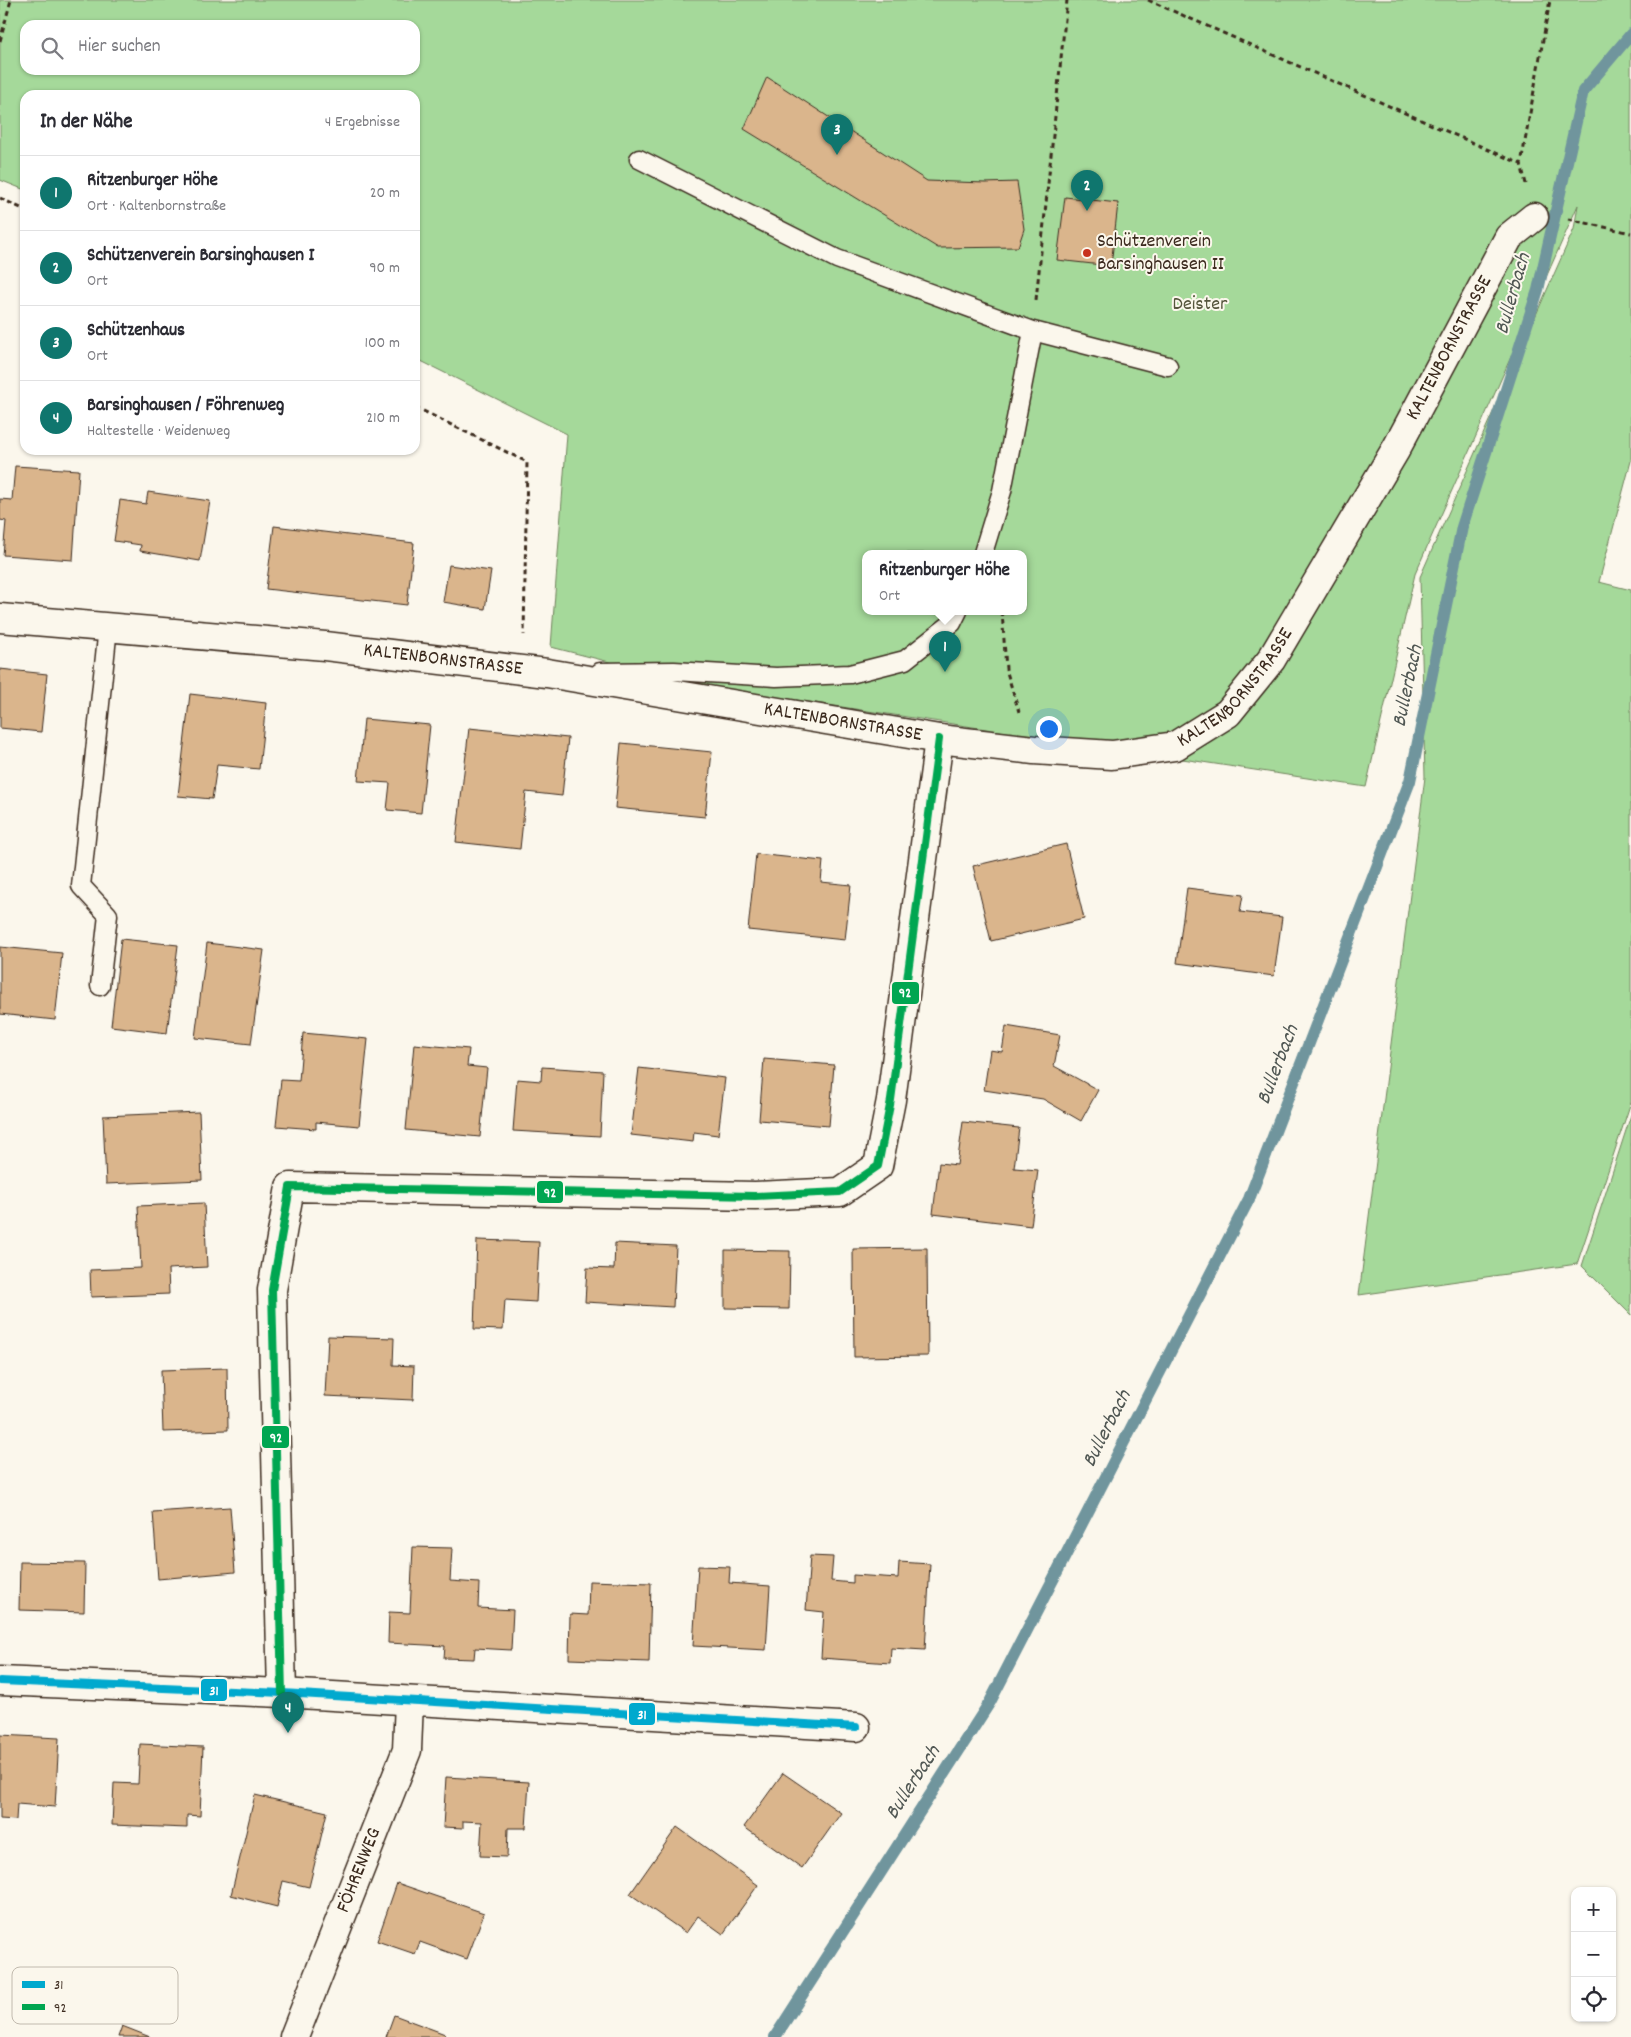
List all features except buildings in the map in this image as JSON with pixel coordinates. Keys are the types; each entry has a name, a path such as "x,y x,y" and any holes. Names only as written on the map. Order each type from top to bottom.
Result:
{"street":[{"name":"KALTENBORNSTRASSE","path":"0,618 325,646 535,672 939,739 1034,750 1112,755 1175,746 1228,713 1271,660 1396,449 1509,237 1534,217"},
{"path":"282,1693 272,1290 290,1188 755,1196 840,1192 878,1166 891,1100 939,739"},
{"path":"0,1681 282,1693 856,1727"},
{"name":"FÖHRENWEG","path":"294,2037 407,1750 408,1701"}],"lane":[{"path":"639,159 837,259 1033,331 1168,366"},
{"path":"984,550 1002,491 1033,331"},
{"path":"535,672 674,671 776,677 850,674 905,660 952,622 956,615"},
{"path":"100,986 108,915 80,886 108,627"}],"path":[{"path":"0,42 11,0"},
{"path":"1033,331 1067,0"},
{"path":"1148,0 1521,164 1550,0"},
{"path":"0,198 20,208"},
{"path":"1574,219 1631,232"},
{"path":"420,409 527,462 535,672"},
{"path":"1002,615 1006,669 1020,717 1034,750"}],"green space":[{"name":"Deister","path":"0,0 1631,0 1631,461 1599,582 1631,590 1631,1102 1577,1264 1359,1295 1425,777 1420,577 1574,229 1578,205 1415,574 1366,787 704,686 551,647 567,434 420,360 420,90 20,90 20,188 0,180"},
{"path":"1631,1115 1631,1315 1582,1266"}],"waterway":[{"name":"Bullerbach","path":"775,2037 990,1702 1249,1199 1410,781 1462,527 1538,290 1583,91 1631,34"}],"transit line":[{"name":"92","path":"282,1693 272,1290 290,1187 755,1196 840,1192 878,1166 891,1100 939,739"},
{"name":"31","path":"0,1681 282,1693 856,1727"}],"place":[{"name":"Schützenhaus","path":"837,155"},
{"name":"Schützenverein Barsinghausen I","path":"1087,211"},
{"name":"Schützenverein Barsinghausen II","path":"1087,253"},
{"name":"Ritzenburger Höhe","path":"945,672"},
{"name":"Barsinghausen / Föhrenweg","path":"288,1733"}]}
